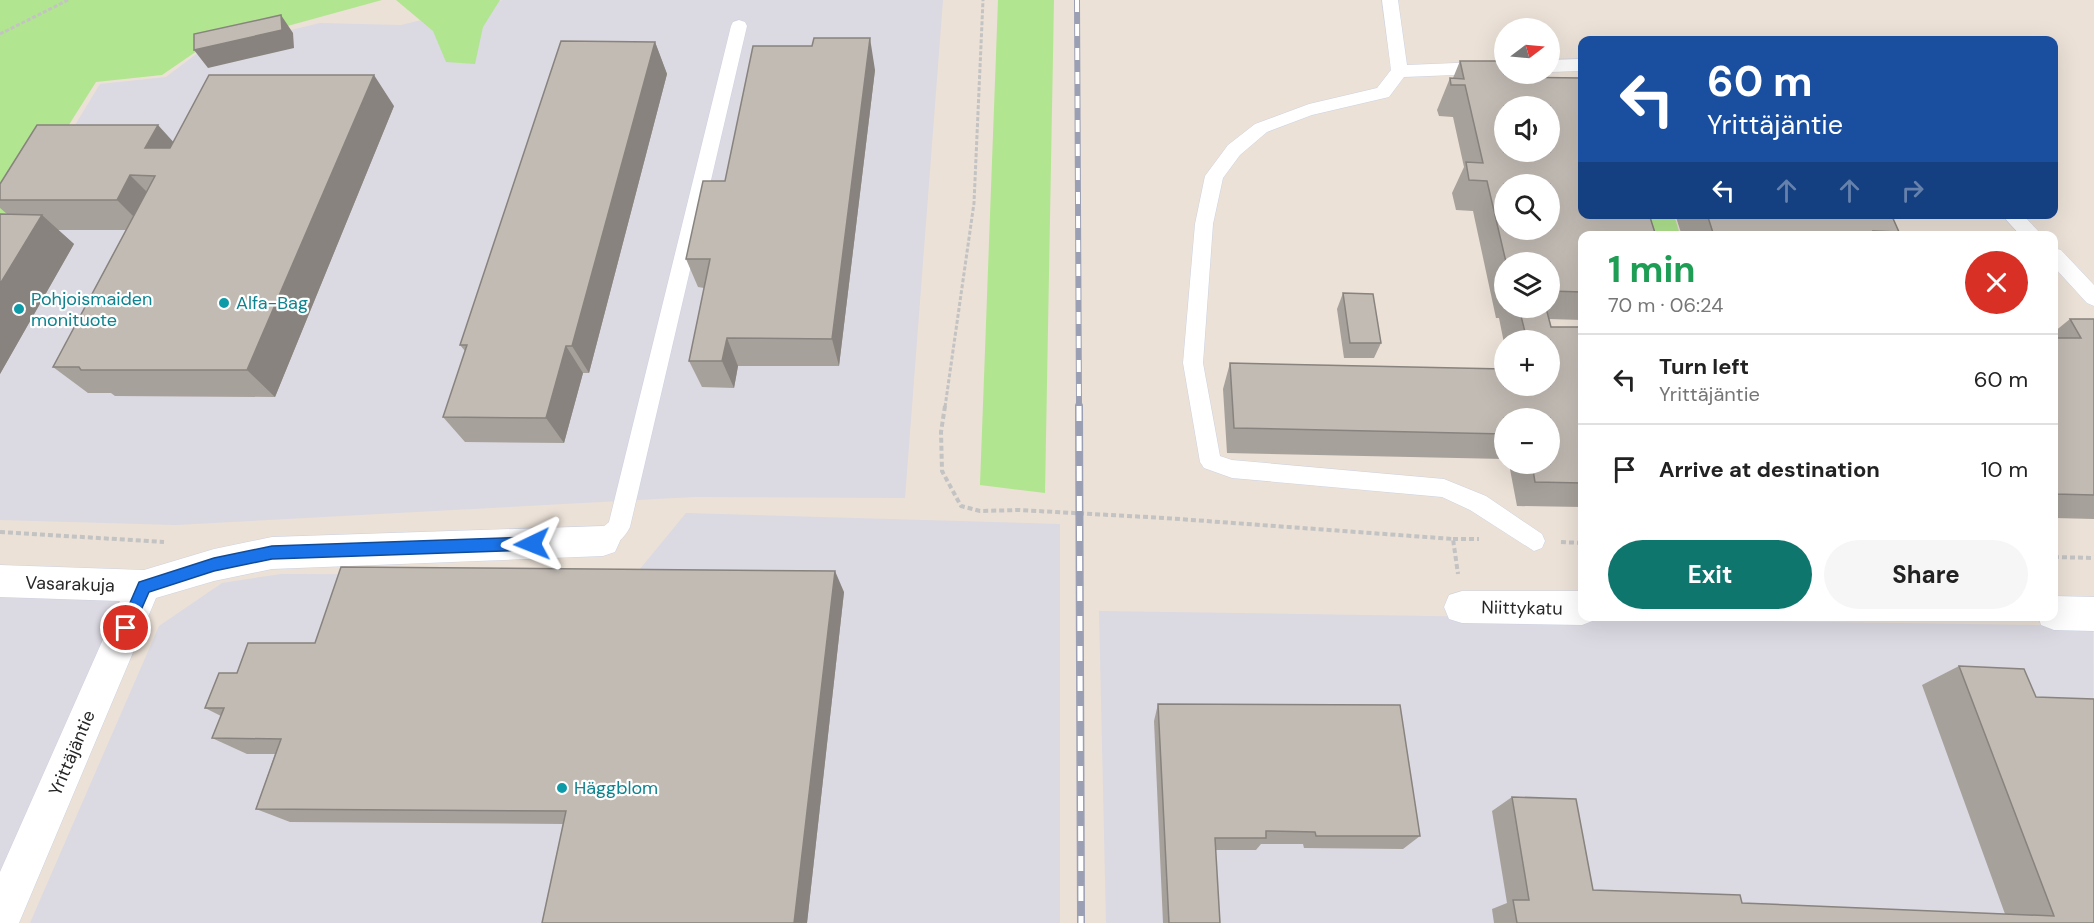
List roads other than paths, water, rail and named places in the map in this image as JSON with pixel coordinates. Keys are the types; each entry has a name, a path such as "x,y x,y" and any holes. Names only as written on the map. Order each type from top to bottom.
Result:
{"street":[{"name":"Vasarakuja","path":"0,581 144,586 214,565 272,553 603,541"},
{"name":"Yrittäjäntie","path":"0,919 144,586"},
{"name":"Niittykatu","path":"1462,607 1578,608"},
{"path":"2058,613 2094,614"}],"lane":[{"path":"1390,0 1399,71 1383,93 1309,110 1261,128 1234,150 1214,176 1204,224 1193,363 1206,446 1211,462 1232,469 1444,488 1478,503 1533,541"},
{"path":"603,541 619,527 739,26"},
{"path":"1560,66 1578,65"},
{"path":"1399,71 1494,68"},
{"path":"2015,219 2029,231"},
{"path":"2058,259 2094,298"}],"railway":[{"path":"1077,0 1079,407"},
{"path":"1079,406 1081,923"}],"place":[{"name":"Alfa-Bag","path":"224,303"},
{"name":"Pohjoismaiden monituote","path":"19,309"},
{"name":"Häggblom","path":"562,788"}]}
